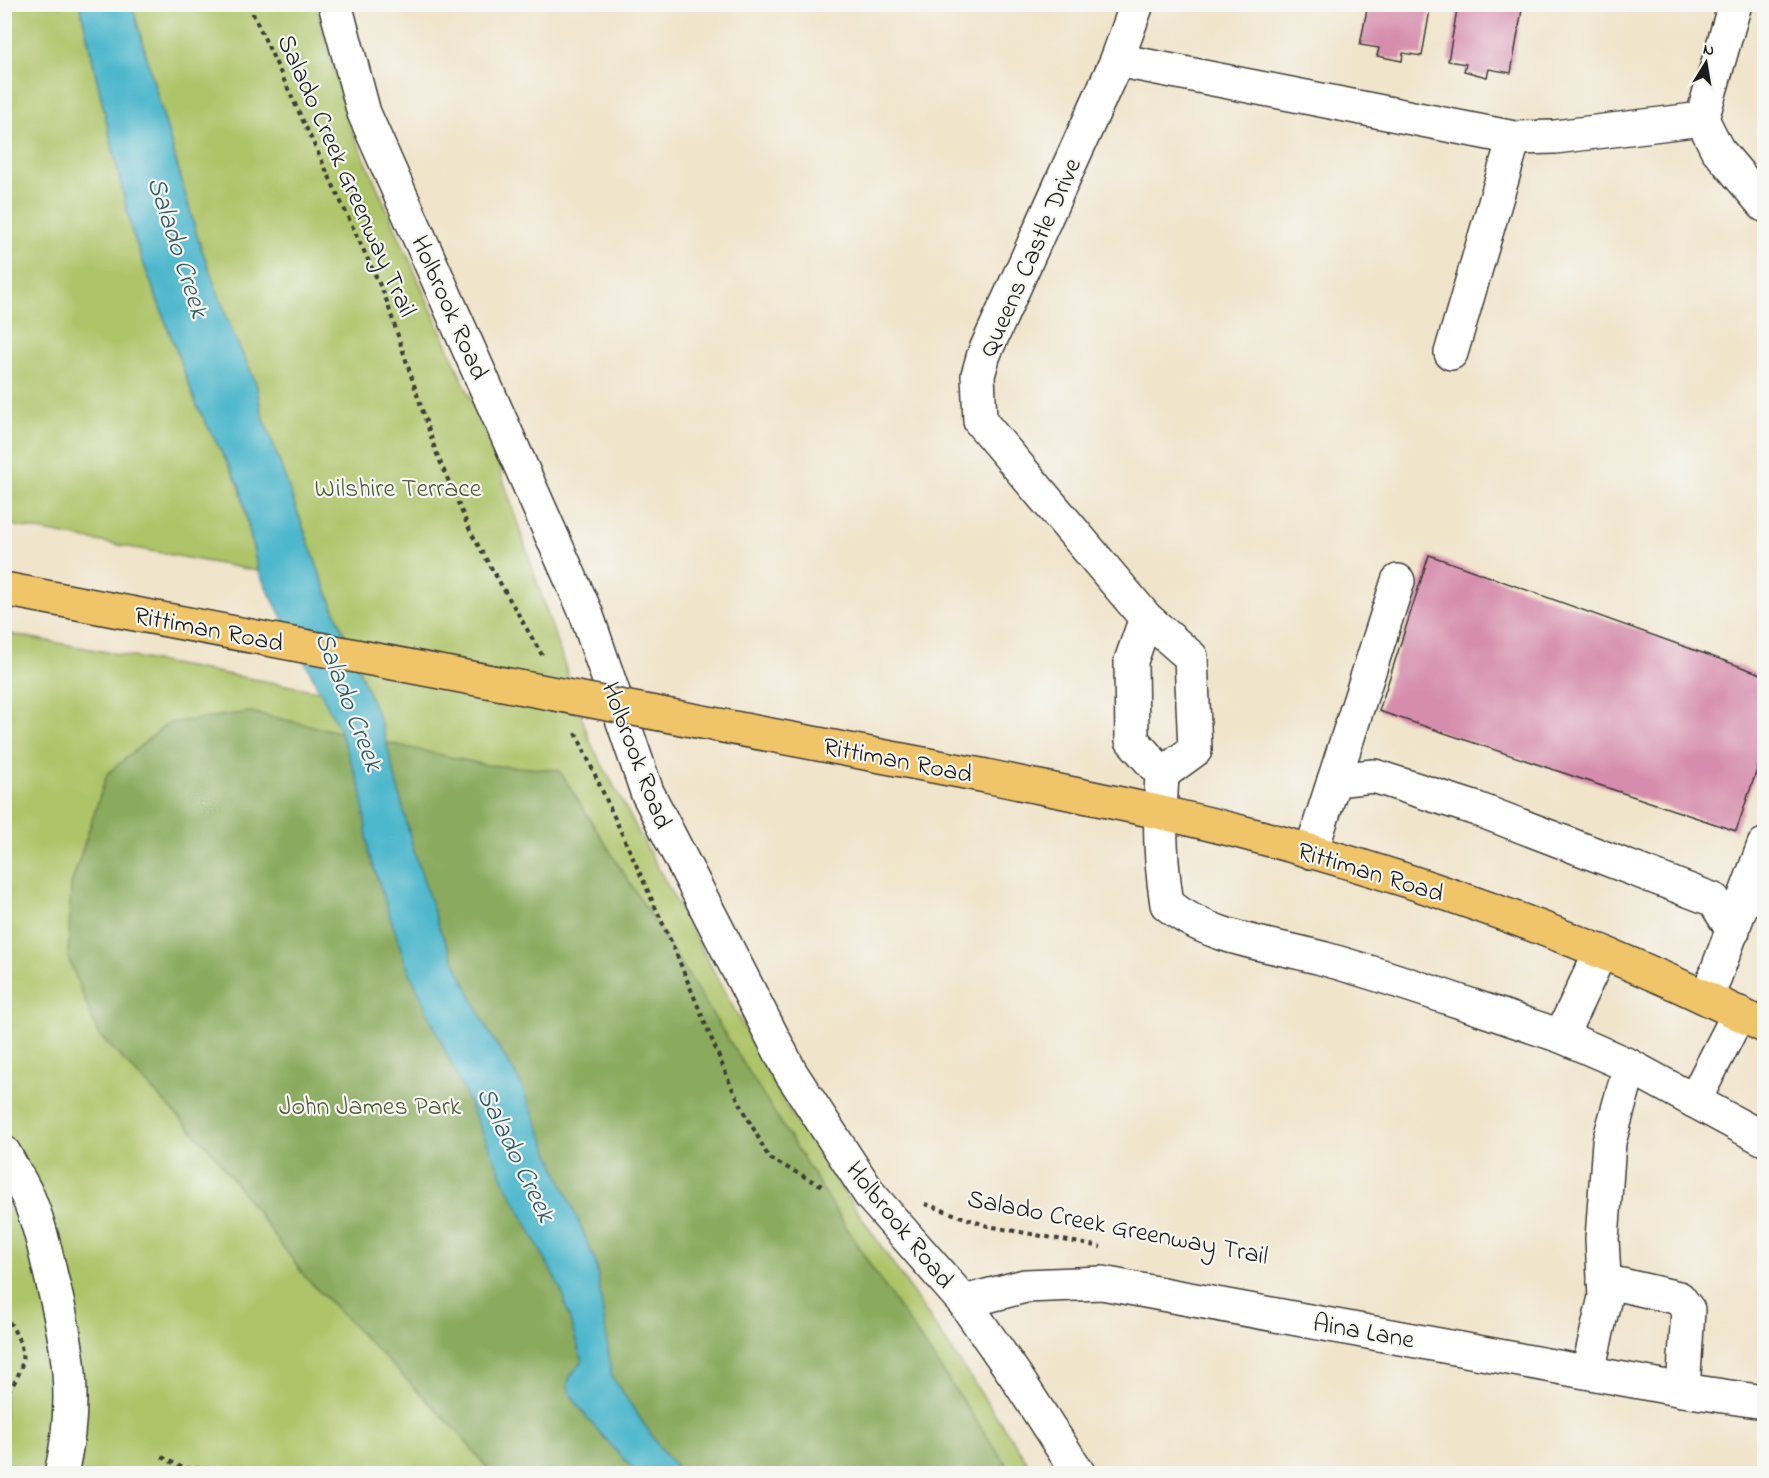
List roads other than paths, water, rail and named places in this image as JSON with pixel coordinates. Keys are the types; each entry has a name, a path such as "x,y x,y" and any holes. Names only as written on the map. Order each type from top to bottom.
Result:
{"main road":[{"name":"Rittiman Road","path":"4,589 986,776 1160,812 1311,852 1413,883 1601,951 1752,1020"}],"street":[{"name":"Holbrook Road","path":"335,4 364,113 586,613 647,792 791,1073 871,1196 964,1302 1016,1375 1078,1473"},
{"name":"Queens Castle Drive","path":"1137,4 1117,60 984,354 978,375 980,421 1146,618 1191,657 1195,750 1162,774"},
{"path":"1735,4 1702,119 1717,149 1764,205"},
{"path":"1117,60 1514,138 1555,137 1702,119"},
{"path":"1451,353 1514,138"},
{"path":"1311,852 1398,581"},
{"path":"1146,618 1131,661 1132,740 1162,774 1160,812 1162,874 1167,904 1185,920 1220,933 1326,959 1561,1035 1630,1066 1764,1139"},
{"path":"1334,780 1374,776 1477,809 1714,900 1733,932"},
{"path":"1707,998 1764,846"},
{"path":"1561,1035 1601,951"},
{"path":"1694,1101 1752,1020"},
{"path":"1588,1371 1605,1297 1602,1239 1609,1142 1630,1066"},
{"path":"4,1153 28,1197 42,1237 64,1324 72,1402 69,1439 61,1473"},
{"path":"1604,1281 1679,1298 1689,1310 1683,1390"},
{"name":"Aina Lane","path":"964,1302 1025,1286 1102,1282 1683,1390 1764,1402"}],"water":[{"name":"Salado Creek","path":"80,5 132,5 198,239 232,331 256,383 261,411 321,577 382,726 413,848 440,930 487,1029 519,1080 596,1263 612,1377 663,1452 682,1473 637,1473 598,1430 571,1393 568,1382 582,1361 561,1290 505,1182 406,964 369,853 361,789 337,724 258,571 240,487 197,406 132,232"}],"park label":[{"name":"Wilshire Terrace","path":"398,487"},
{"name":"John James Park","path":"370,1105"}]}
